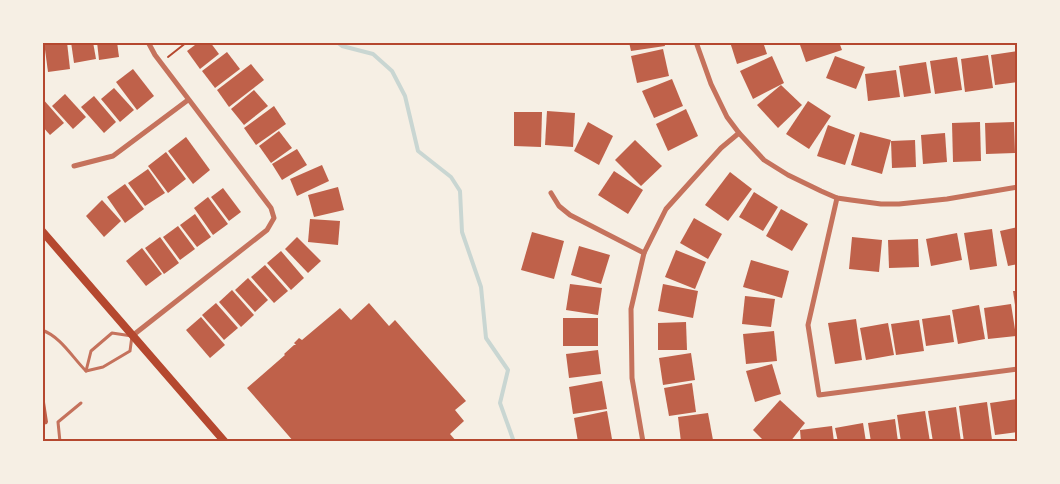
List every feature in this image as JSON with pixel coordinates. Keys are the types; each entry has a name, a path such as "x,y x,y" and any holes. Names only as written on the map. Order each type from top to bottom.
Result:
{"main road":[{"path":"42,231 225,442"}],"street":[{"path":"132,336 267,230 274,218 271,208 188,100 148,42"},
{"path":"696,42 711,84 727,117 739,133 764,160 788,175 837,198 899,204 1018,187"},
{"path":"74,166 113,156 188,100"},
{"path":"643,442 632,378 632,309 645,253 666,209 721,148 739,133"},
{"path":"551,193 559,206 570,215 645,253"},
{"path":"837,198 808,325 819,395 1018,369"}],"lane":[{"path":"42,330 61,342 86,372"},
{"path":"112,333 132,336 130,351 103,367 86,372 91,351 112,333"},
{"path":"60,442 58,422 81,403"}],"path":[{"path":"167,58 187,42"}],"building":[{"path":"44,42 67,42 70,69 48,72"},
{"path":"71,42 93,42 96,59 74,63"},
{"path":"97,42 117,42 119,57 99,60"},
{"path":"199,42 210,42 219,54 200,69 187,51"},
{"path":"629,42 664,42 665,46 631,51"},
{"path":"730,42 763,42 767,54 737,64"},
{"path":"799,42 839,42 842,50 806,62"},
{"path":"663,49 669,76 637,83 631,56"},
{"path":"1018,51 1018,82 995,85 991,55"},
{"path":"227,52 240,69 215,88 202,71"},
{"path":"988,55 993,88 965,92 961,59"},
{"path":"772,56 784,83 753,99 740,71"},
{"path":"835,56 865,67 856,89 826,78"},
{"path":"957,57 962,90 935,94 930,61"},
{"path":"926,62 931,93 904,97 899,66"},
{"path":"251,64 264,80 229,107 217,90"},
{"path":"133,69 154,96 137,110 116,82"},
{"path":"896,70 900,97 868,101 865,74"},
{"path":"672,79 683,106 654,118 642,91"},
{"path":"781,85 802,105 778,128 757,105"},
{"path":"114,88 134,110 120,122 101,99"},
{"path":"254,90 268,106 244,125 231,109"},
{"path":"65,94 86,117 73,129 52,106"},
{"path":"94,96 116,122 104,133 81,107"},
{"path":"42,98 64,123 50,135 42,126"},
{"path":"808,101 831,116 809,149 786,134"},
{"path":"274,106 286,124 256,145 244,128"},
{"path":"686,109 698,136 668,151 656,124"},
{"path":"547,111 575,113 573,147 545,145"},
{"path":"514,112 542,112 541,147 514,146"},
{"path":"588,122 613,136 599,165 574,151"},
{"path":"980,122 981,161 953,162 952,123"},
{"path":"1014,122 1015,153 986,154 985,123"},
{"path":"828,125 855,135 845,165 817,156"},
{"path":"279,131 292,148 271,163 259,146"},
{"path":"860,132 891,140 882,174 851,165"},
{"path":"945,133 947,162 923,164 921,135"},
{"path":"186,137 210,170 193,184 168,151"},
{"path":"635,140 662,166 641,186 615,160"},
{"path":"915,140 916,167 892,168 891,141"},
{"path":"297,149 307,165 282,180 272,164"},
{"path":"166,152 186,179 168,193 148,166"},
{"path":"322,165 329,181 297,196 290,179"},
{"path":"148,169 165,193 145,206 128,183"},
{"path":"614,171 643,190 628,214 598,195"},
{"path":"730,172 752,189 728,221 705,205"},
{"path":"125,184 144,209 125,223 107,197"},
{"path":"338,187 344,210 314,217 308,195"},
{"path":"223,188 241,212 229,221 211,197"},
{"path":"754,192 778,207 763,231 739,217"},
{"path":"208,197 228,224 213,235 194,208"},
{"path":"102,200 121,221 104,237 86,216"},
{"path":"781,209 808,224 792,251 766,236"},
{"path":"195,214 211,237 197,247 180,225"},
{"path":"694,218 722,234 708,259 680,243"},
{"path":"310,219 340,221 338,245 308,242"},
{"path":"178,226 195,249 180,260 163,237"},
{"path":"1018,227 1018,264 1008,266 1000,231"},
{"path":"992,229 997,266 970,270 964,233"},
{"path":"532,232 564,241 554,279 521,270"},
{"path":"957,233 962,260 931,266 926,239"},
{"path":"160,237 179,263 164,274 145,248"},
{"path":"297,237 321,261 308,273 285,249"},
{"path":"852,237 882,240 879,272 849,269"},
{"path":"918,239 919,267 889,268 888,240"},
{"path":"579,246 610,255 601,284 571,275"},
{"path":"142,248 162,274 146,286 126,261"},
{"path":"676,250 706,262 695,289 665,277"},
{"path":"281,251 304,278 291,290 267,263"},
{"path":"751,260 789,271 782,298 743,287"},
{"path":"265,265 288,291 274,303 251,277"},
{"path":"248,278 268,300 255,312 235,290"},
{"path":"570,284 602,288 598,315 566,310"},
{"path":"663,284 698,291 693,318 658,311"},
{"path":"232,290 254,315 241,327 219,302"},
{"path":"1013,291 1018,291 1018,319 1017,319"},
{"path":"745,296 775,299 771,327 742,324"},
{"path":"216,303 238,328 224,340 202,315"},
{"path":"369,303 389,326 395,320 466,401 455,410 464,421 450,434 457,442 294,442 247,388 296,345 294,343 299,338 302,340 340,308 351,320"},
{"path":"1011,304 1016,336 988,339 984,308"},
{"path":"979,305 985,339 958,344 952,310"},
{"path":"950,315 954,342 926,346 922,319"},
{"path":"201,317 225,345 210,358 186,330"},
{"path":"563,318 598,318 598,346 563,346"},
{"path":"856,319 862,360 835,364 828,323"},
{"path":"919,320 924,351 896,355 891,324"},
{"path":"686,322 687,350 658,350 658,323"},
{"path":"888,323 894,355 866,360 860,328"},
{"path":"774,331 777,361 746,364 743,334"},
{"path":"598,350 601,374 569,378 566,354"},
{"path":"691,353 695,380 663,385 659,358"},
{"path":"772,364 781,394 755,402 746,371"},
{"path":"602,381 607,409 573,414 569,387"},
{"path":"692,383 696,412 669,416 664,388"},
{"path":"42,389 48,422 42,425"},
{"path":"1017,399 1018,432 995,435 990,403"},
{"path":"780,400 805,423 790,442 765,442 753,430"},
{"path":"987,402 992,440 964,442 959,406"},
{"path":"956,407 961,442 933,442 928,411"},
{"path":"607,411 612,439 578,442 574,418"},
{"path":"925,411 930,442 901,442 897,415"},
{"path":"708,413 713,440 681,442 678,417"},
{"path":"895,419 898,442 871,442 868,423"},
{"path":"863,423 866,442 838,442 835,428"},
{"path":"832,426 834,442 801,442 800,430"}],"waterway":[{"path":"337,42 342,46 373,54 392,71 405,96 418,151 451,177 460,191 462,232 481,287 486,338 508,370 500,403 514,442"}]}
